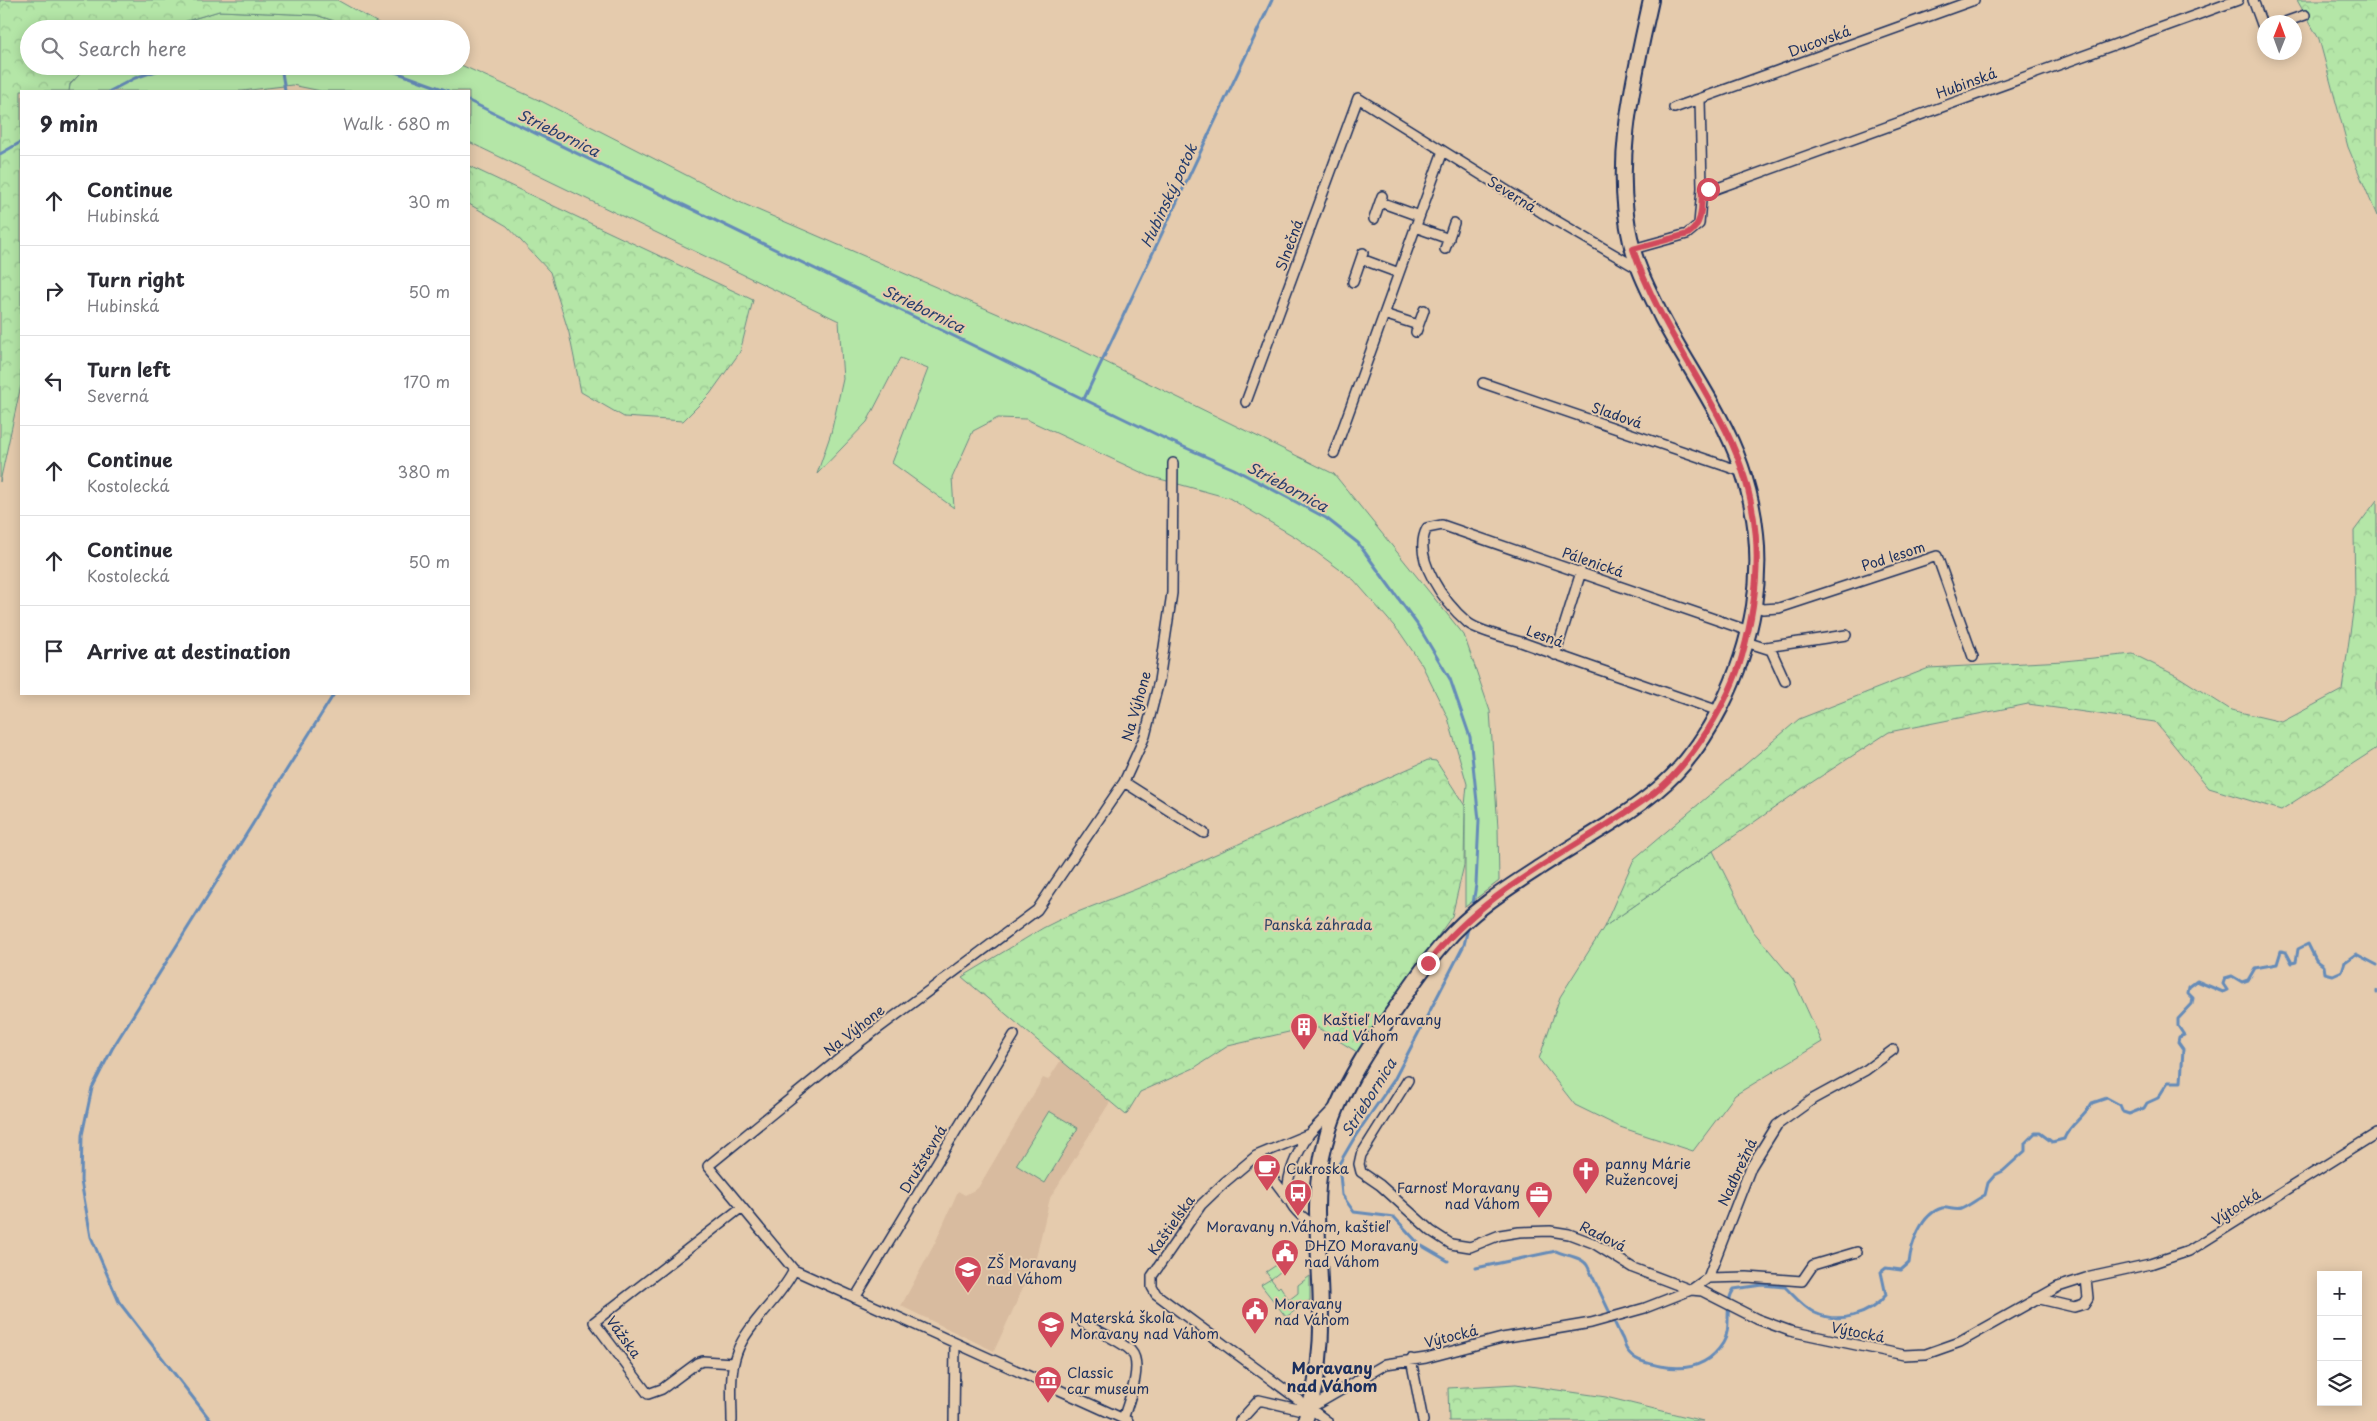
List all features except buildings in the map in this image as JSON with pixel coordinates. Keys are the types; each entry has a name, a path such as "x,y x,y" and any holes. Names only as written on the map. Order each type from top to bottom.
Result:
{"main road":[{"path":"1307,1415 1318,1365 1323,1317 1318,1228 1318,1191 1322,1155 1337,1105 1358,1066 1410,988 1440,947 1464,921 1481,907 1656,792 1682,764 1719,711 1734,680 1747,637 1754,606 1758,541 1743,472 1719,417 1668,328 1639,269 1627,226 1624,183 1626,134 1651,0"}],"street":[{"name":"Ducovská","path":"1674,108 1974,0"},
{"name":"Hubinská","path":"1702,188 1715,189 2238,0"},
{"path":"2253,0 2258,15"},
{"name":"Severná","path":"1358,98 1541,212 1639,269"},
{"name":"Slnečná","path":"1246,402 1358,98"},
{"path":"1633,249 1688,234 1695,229 1701,218 1700,99"},
{"path":"1334,453 1443,151"},
{"path":"1374,219 1381,199 1419,216"},
{"path":"1445,249 1454,223"},
{"path":"1415,227 1449,239"},
{"path":"1353,282 1362,256 1398,273"},
{"path":"1384,314 1417,329 1424,310"},
{"name":"Sladová","path":"1483,383 1743,472"},
{"name":"Na Výhone","path":"1126,1420 794,1270 708,1166 860,1042 1037,910 1124,782 1145,736 1159,681 1172,592 1173,463"},
{"name":"Pálenická","path":"1427,528 1442,525 1581,572 1747,637 1766,647"},
{"name":"Lesná","path":"1427,528 1423,535 1422,547 1427,568 1439,589 1469,624 1719,711"},
{"name":"Pod lesom","path":"1754,606 1779,608 1937,556 1973,657"},
{"path":"1555,655 1581,572"},
{"path":"1766,647 1846,635"},
{"path":"1766,647 1771,650 1785,681"},
{"path":"1124,782 1204,833"},
{"name":"Družstevná","path":"855,1298 1014,1035"},
{"name":"Nadbrežná","path":"1708,1278 1751,1167 1777,1125 1813,1099 1866,1070 1893,1050"},
{"name":"Radová","path":"1408,1080 1361,1155 1359,1164 1361,1172 1380,1185 1432,1231 1450,1244 1470,1247 1500,1235 1519,1232 1550,1231 1569,1234 1593,1243 1633,1268 1668,1279 1691,1290"},
{"path":"1289,1200 1289,1180 1295,1156 1309,1134 1337,1105"},
{"name":"Výtocká","path":"1307,1415 1374,1369 1397,1360 1440,1354 1502,1338 1572,1328 1618,1316 1691,1290 1702,1291 1757,1319 1809,1336 1916,1356 1960,1342 2036,1298 2086,1278 2150,1264 2189,1251 2377,1133"},
{"name":"Kaštieľska","path":"1307,1415 1156,1294 1152,1287 1152,1276 1201,1204 1256,1156 1309,1134"},
{"path":"1256,1156 1303,1218 1318,1228"},
{"name":"Vážska","path":"733,1364 697,1362 662,1388 648,1394 594,1322 742,1207"},
{"path":"1691,1290 1708,1278 1747,1277 1802,1281 1813,1265 1857,1252"},
{"path":"732,1421 733,1364 737,1351 746,1336 786,1286 794,1270"},
{"path":"2036,1298 2074,1307 2084,1304 2088,1298 2086,1278"},
{"path":"1083,1324 1131,1350 1136,1359 1134,1384 1126,1420"},
{"path":"954,1421 955,1343"},
{"path":"1412,1359 1422,1421"},
{"path":"1240,1421 1259,1400 1302,1410 1307,1415 1327,1421"}],"shaded area":[{"path":"1061,1060 1110,1102 1050,1198 1035,1262 994,1351 901,1306 935,1243 958,1191 965,1195 978,1188 1043,1078 1048,1080"}],"green space":[{"path":"0,0 337,0 373,20 331,20 316,15 219,11 190,20 20,20 20,75 79,75 70,84 69,90 20,90 20,390 0,482"},
{"path":"2297,0 2377,0 2377,216 2348,147 2319,39"},
{"path":"219,11 316,15 331,20 190,20"},
{"path":"470,69 543,102 737,201 1079,349 1334,474 1464,635 1490,711 1498,828 1499,881 1465,907 1465,806 1467,784 1448,718 1422,665 1401,634 1354,580 1297,538 1229,498 1149,476 1026,419 998,418 973,431 952,478 954,508 892,463 928,369 900,358 867,422 817,474 831,433 843,379 839,321 470,142 470,90 316,90 292,85 250,90 69,90 70,85 79,75 470,75"},
{"path":"470,166 753,300 740,352 710,394 683,421 624,417 581,392 569,333 550,272 507,226 470,205"},
{"path":"2377,500 2377,748 2281,810 2209,788 2155,722 2028,704 1889,732 1800,790 1604,927 1634,859 1799,719 1929,668 2064,661 2133,654 2179,677 2231,710 2282,722 2342,690 2355,598 2354,531"},
{"name":"Panská záhrada","path":"1428,760 1436,761 1465,806 1464,865 1452,916 1357,1052 1318,1028 1293,1031 1228,1046 1194,1068 1140,1092 1126,1115 962,977 1043,928 1065,917 1144,886"},
{"path":"1713,851 1753,931 1793,979 1822,1042 1735,1095 1693,1151 1620,1127 1575,1105 1539,1059 1560,997 1604,927"},
{"path":"1049,1111 1078,1128 1045,1183 1016,1165"},
{"path":"1281,1262 1285,1268 1271,1279 1266,1272"},
{"path":"1310,1276 1310,1300 1286,1317 1261,1285 1271,1279 1278,1288 1280,1286 1289,1300 1298,1293 1298,1285"},
{"path":"1516,1384 1606,1397 1703,1421 1449,1421 1448,1388"}],"waterway":[{"name":"Hubinský potok","path":"1084,399 1272,0"},
{"name":"Striebornica","path":"112,90 144,75"},
{"path":"282,75 285,90"},
{"name":"Striebornica","path":"404,75 445,90"},
{"name":"Striebornica","path":"470,101 1168,440 1234,469 1326,518 1358,543 1417,624 1450,679 1470,737 1479,820 1476,885 1472,910"},
{"name":"Striebornica","path":"0,154 20,143"},
{"path":"211,1421 119,1302 91,1237 81,1181 82,1135 92,1088 112,1049 333,695"},
{"name":"Striebornica","path":"1418,1243 1394,1217 1354,1212 1342,1195 1339,1164 1356,1135 1394,1080 1464,945 1469,924"},
{"name":"Striebornica","path":"1476,1268 1556,1251 1578,1258 1586,1263 1630,1354 1650,1364 1669,1367 1678,1368 1695,1365 1703,1362 1717,1351 1726,1337 1729,1302 1734,1289 1762,1285 1785,1287 1803,1305 1815,1313 1834,1318 1854,1316 1872,1308 1886,1295 1881,1272 1886,1268 1901,1270 1909,1263 1918,1231 1928,1216 1942,1208 1961,1209 1985,1195 1988,1183 2025,1151 2025,1143 2035,1133 2040,1133 2052,1142 2064,1139 2069,1130 2092,1103 2107,1098 2120,1105 2123,1112 2129,1114 2144,1108 2147,1103 2158,1098 2168,1082 2181,1082 2183,1049 2178,1042 2179,1037 2184,1035 2178,1026 2178,1019 2192,1004 2193,998 2188,993 2189,987 2197,981 2223,992 2227,990 2223,984 2225,978 2232,976 2242,982 2248,980 2255,968 2277,964 2281,951 2286,952 2292,963 2296,962 2298,949 2308,944 2316,960 2324,966 2325,973 2333,975 2342,971 2345,962 2356,954 2377,965"},
{"name":"Striebornica","path":"1422,1246 1448,1261"}],"place":[{"name":"Kaštieľ Moravany nad Váhom","path":"1304,1051"},
{"name":"Cukroska","path":"1267,1192"},
{"name":"panny Márie Ružencovej","path":"1586,1195"},
{"name":"Moravany n.Váhom, kaštieľ","path":"1298,1217"},
{"name":"Farnosť Moravany nad Váhom","path":"1539,1219"},
{"name":"DHZO Moravany nad Váhom","path":"1285,1277"},
{"name":"ZŠ Moravany nad Váhom","path":"968,1294"},
{"name":"Moravany nad Váhom","path":"1255,1335"},
{"name":"Materská škola Moravany nad Váhom","path":"1051,1349"},
{"name":"Classic car museum","path":"1048,1404"}],"district":[{"name":"Moravany nad Váhom","path":"1332,1376"}],"route":[{"path":"1428,963 1455,930 1481,907 1507,888 1656,792 1682,764 1708,729 1727,695 1739,667 1754,606 1757,577 1758,541 1750,495 1743,472 1726,431 1668,328 1642,277 1633,249 1688,234 1695,229 1701,218 1702,188 1708,189"}]}
